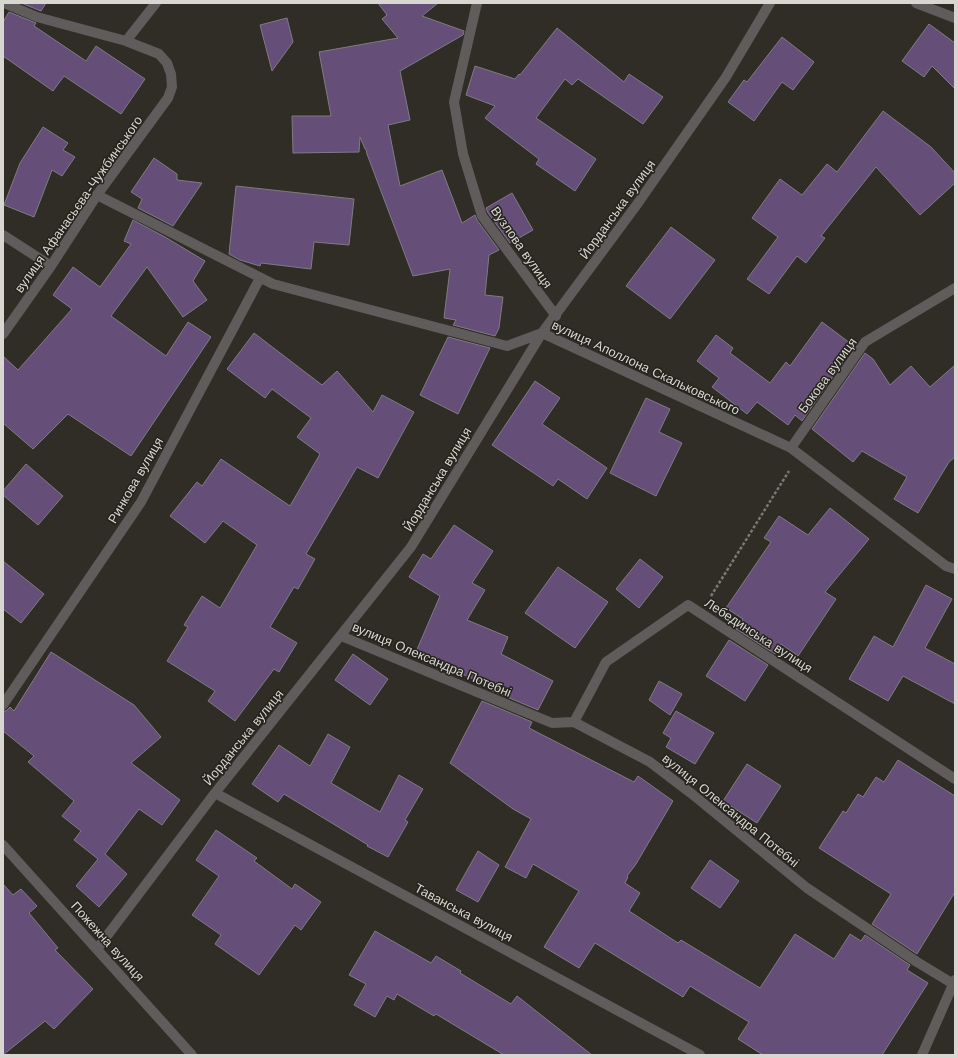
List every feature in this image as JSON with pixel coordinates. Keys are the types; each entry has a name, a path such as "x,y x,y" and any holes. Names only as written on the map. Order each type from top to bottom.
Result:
{"street":[{"name":"вулиця Афанасьєва-Чужбинського","path":"3,334 51,266 96,195 168,98 172,87 171,74 167,63 159,54 126,41 37,17 4,3"},
{"path":"126,41 156,3"},
{"name":"Вузлова вулиця","path":"477,3 454,102 463,154 482,216 556,316"},
{"name":"Йорданська вулиця","path":"97,949 215,792 411,547 542,333 638,203 726,77 770,3"},
{"path":"916,3 955,18"},
{"name":"вулиця Аполлона Скальковського","path":"96,195 273,284 507,346 542,333 791,448 946,566 955,569"},
{"path":"3,235 51,266"},
{"name":"Ринкова вулиця","path":"3,706 141,502 260,278"},
{"name":"Бокова вулиця","path":"791,448 865,342 955,288"},
{"name":"Лебединська вулиця","path":"574,722 606,662 688,605 955,779"},
{"name":"вулиця Олександра Потебні","path":"341,636 552,723 574,722 650,762 692,794 807,888 954,983"},
{"name":"Таванська вулиця","path":"215,792 700,1055"},
{"name":"Пожежна вулиця","path":"3,845 192,1055"},
{"path":"922,1055 954,983"}],"path":[{"path":"700,613 800,455"}],"building":[{"path":"21,3 46,3 41,11"},
{"path":"378,3 438,3 422,16 464,31 463,35 400,71 410,120 388,125 400,186 442,170 462,223 475,215 499,250 489,255 485,295 503,297 499,328 495,336 453,325 456,320 444,318 450,269 413,276 366,149 360,137 359,152 293,153 292,116 331,116 319,52 398,38 382,19 387,15"},
{"path":"9,12 36,23 34,26 86,61 96,46 145,79 121,114 64,76 53,91 3,56 3,22"},
{"path":"287,18 293,42 272,71 260,25"},
{"path":"929,24 955,43 955,89 932,66 924,77 902,61"},
{"path":"557,28 624,82 629,74 663,97 643,124 578,79 572,85 565,79 536,118 596,159 575,191 536,164 539,159 485,118 495,106 466,95 475,66 515,79 519,74 520,75"},
{"path":"782,37 814,62 793,90 782,82 754,121 728,102 744,80 747,82"},
{"path":"883,111 931,147 955,173 955,183 920,215 876,167 821,236 825,238 806,263 797,256 769,294 747,279 778,237 752,218 780,179 802,195 827,164 837,172"},
{"path":"43,127 68,143 63,150 75,157 62,176 52,170 34,217 4,205 20,163"},
{"path":"154,158 177,174 177,180 202,183 173,226 138,208 142,199 131,192"},
{"path":"236,186 354,199 349,245 314,242 311,269 261,263 260,266 240,260 229,254"},
{"path":"512,193 533,230 510,243 486,208"},
{"path":"133,220 205,261 193,281 207,300 183,317 147,267 111,316 166,356 188,322 211,337 131,456 68,414 33,449 3,423 3,356 18,370 72,309 53,295 73,267 100,287 131,244 124,241"},
{"path":"671,227 715,260 670,319 626,286"},
{"path":"822,322 854,346 802,421 795,415 788,425 757,402 747,414 712,387 719,378 697,361 716,335 733,348 730,353 770,383 786,362 790,366"},
{"path":"254,333 322,385 337,371 373,412 382,395 414,412 378,478 357,467 306,554 315,559 298,589 294,587 270,627 297,643 279,672 274,669 235,721 208,701 215,691 167,661 188,627 184,625 202,596 220,608 257,545 223,521 205,543 170,516 197,482 202,486 221,459 290,506 320,454 297,437 311,418 272,389 265,398 227,369"},
{"path":"448,337 490,348 458,414 420,395"},
{"path":"865,353 873,359 890,385 911,366 930,387 955,365 955,457 949,462 918,513 894,499 907,477 862,451 853,462 812,429"},
{"path":"535,381 560,398 542,424 607,468 587,499 558,479 553,486 492,445"},
{"path":"646,398 670,409 659,432 682,443 656,496 610,473"},
{"path":"26,464 63,496 38,525 3,495 3,491"},
{"path":"830,508 869,539 825,592 836,599 798,656 781,644 775,654 736,629 743,619 726,608 771,542 764,538 779,516 808,535"},
{"path":"454,525 493,551 472,583 485,590 467,620 508,637 501,654 553,681 538,710 488,689 490,686 415,654 440,596 409,577 423,554 431,559"},
{"path":"640,559 663,577 639,608 616,589"},
{"path":"3,561 44,594 21,623 3,609"},
{"path":"558,567 608,602 575,648 525,613"},
{"path":"926,585 952,599 925,648 955,664 955,704 903,676 888,701 849,679 874,636 893,647"},
{"path":"729,640 768,665 745,701 706,676"},
{"path":"51,652 134,705 161,737 131,763 180,800 162,825 139,809 105,854 127,874 99,907 76,886 98,859 74,840 81,831 62,816 74,801 28,762 34,756 3,731 3,711 6,711 10,707 14,711"},
{"path":"353,654 388,679 370,705 335,680"},
{"path":"659,681 682,694 670,715 649,700"},
{"path":"482,701 532,722 529,728 634,782 638,776 673,801 636,864 627,876 628,877 625,883 640,893 629,911 678,943 681,940 760,988 795,934 834,959 850,934 861,941 865,935 910,965 907,970 928,983 882,1055 763,1055 738,1039 749,1022 690,986 683,997 595,943 579,968 544,947 579,891 533,864 526,878 505,867 531,819 513,809 450,763"},
{"path":"676,711 714,733 695,764 666,747 671,738 663,733"},
{"path":"328,734 350,747 331,783 380,812 399,775 423,789 405,820 408,822 388,857 367,846 368,845 284,794 278,802 252,784 279,745 310,766"},
{"path":"898,760 955,796 955,892 917,954 872,924 891,894 819,848 843,811 846,813 858,794 863,797 876,777 884,782"},
{"path":"747,764 781,786 757,823 723,801"},
{"path":"216,830 257,858 254,861 292,889 295,884 321,902 301,930 295,925 259,975 215,944 221,935 192,915 219,876 196,860"},
{"path":"478,851 499,865 478,902 456,890"},
{"path":"710,860 739,881 720,908 691,888"},
{"path":"3,884 13,895 21,889 37,906 29,913 58,948 55,950 93,989 54,1029 45,1021 3,1055"},
{"path":"375,931 431,963 436,956 461,971 460,973 511,1004 517,996 592,1055 504,1055 436,1014 434,1016 397,994 394,1000 387,996 375,1017 354,1005 366,984 349,975"}]}
